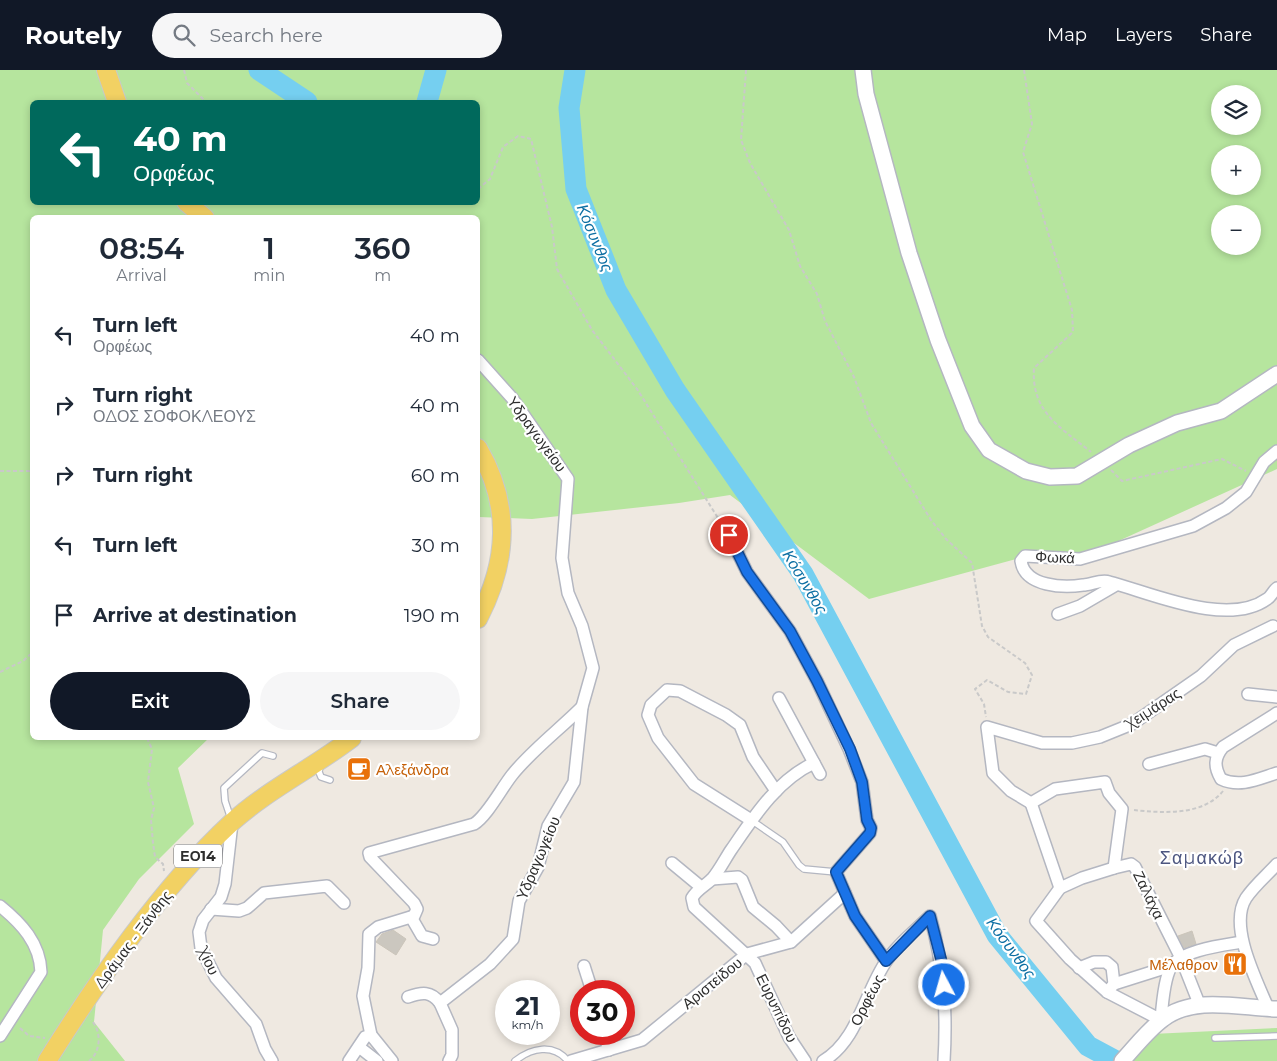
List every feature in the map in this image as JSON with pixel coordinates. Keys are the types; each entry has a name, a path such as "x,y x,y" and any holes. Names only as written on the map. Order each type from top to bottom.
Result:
{"main road":[{"path":"106,70 116,100"},
{"path":"190,205 201,215"},
{"path":"480,453 498,494 503,532 500,564 491,593 480,615"},
{"name":"Δράμας - Ξάνθης","path":"47,1061 79,1011 141,926 195,860 232,822 349,740"}],"street":[{"path":"863,70 866,94 909,253 938,340 972,426 989,450 1026,472 1050,477 1076,476 1176,422 1221,411 1277,374"},
{"name":"Υδραγωγείου","path":"440,1003 490,964 513,939 519,901 538,867 548,826 574,782 582,707 594,668 582,626 568,593 562,558 568,479 518,406 480,362"},
{"path":"1254,475 1264,462 1277,451"},
{"name":"Φωκά","path":"1254,475 1246,492 1226,508 1193,526 1080,559 1025,556 1021,562 1032,577 1046,585 1082,586 1107,581 1179,604 1213,609 1247,608 1267,599 1276,586"},
{"path":"729,535 747,572 790,631 850,749 862,782 867,820 871,828 870,833 836,872 855,916 886,961"},
{"path":"1058,614 1080,606 1116,584"},
{"name":"Χειμάρας","path":"987,727 1042,742 1072,743 1100,737 1132,724 1201,676 1234,645 1276,627"},
{"path":"751,820 694,784 658,738 648,715 651,705 667,690 680,691 726,715 740,725 753,756 776,791"},
{"path":"1248,694 1277,697"},
{"path":"779,698 820,774"},
{"path":"392,1061 370,1035 363,996 368,968 369,934 378,927 414,916 417,910 414,904 370,857 371,851 474,824 483,819 494,797 512,774 582,707"},
{"path":"1277,713 1223,747 1218,753 1216,771 1221,778 1230,783 1242,784 1277,773"},
{"path":"987,727 994,773 1011,791 1031,802 1060,888"},
{"path":"1149,764 1205,748 1218,753"},
{"path":"672,863 701,887 712,879 751,820 776,791 795,775 814,763"},
{"path":"1031,802 1055,789 1102,782 1107,785 1109,793 1122,809"},
{"name":"Ζαλάχα","path":"1122,809 1114,868 1131,864 1135,867 1181,958"},
{"name":"Χίου","path":"232,822 225,884 221,897 203,920 199,932 201,948 216,978 256,1024 264,1049 272,1061"},
{"path":"1122,1061 1161,1020 1180,1009 1200,1006 1272,1008 1242,942 1240,922 1246,899 1277,864"},
{"path":"1114,868 1082,878 1060,888 1036,921 1079,968 1161,1020"},
{"path":"712,879 738,877 742,880 753,907 776,926 791,942"},
{"path":"211,910 238,911 247,908 264,892 328,886 344,903"},
{"name":"Ευρυπίδου","path":"701,887 692,898 694,907 747,954 754,963 789,1037 805,1061"},
{"name":"Αριστείδου","path":"569,1061 642,1040 747,954 791,942 845,893"},
{"path":"0,906 28,931 41,966 39,977 0,1036"},
{"name":"Ορφέως","path":"824,1061 831,1057 849,1034 886,961 930,916 942,963 946,1030 944,1061"},
{"path":"411,917 422,936 433,939"},
{"path":"1111,988 1171,966 1181,958 1195,952 1242,942"},
{"path":"1181,958 1200,1006"},
{"path":"1079,968 1094,962 1106,962 1112,967 1111,988"},
{"path":"584,966 588,980"},
{"path":"1161,1020 1171,966"},
{"path":"408,997 419,993 429,994 440,1003 452,1030 452,1055 449,1061"},
{"path":"349,1061 364,1038 370,1035"},
{"path":"607,1045 609,1050"},
{"path":"359,1047 377,1061"}],"lane":[{"path":"232,822 225,801 224,788 262,753 273,756"},
{"path":"318,761 320,774 330,780"},
{"path":"751,820 783,842 798,866 804,869 836,872"},
{"path":"1215,1038 1277,1036"},
{"path":"515,1061 526,1053 545,1048 565,1056 569,1061"}],"path":[{"path":"184,70 187,83 204,100"},
{"path":"746,70 741,140 750,163 789,230 800,266 817,294 825,321 854,377 871,423 931,520 946,539 972,563 982,626 988,637 1025,662 1032,675 1026,694 1008,692 987,680 975,689 984,704 987,727"},
{"path":"1024,70 1032,124 1023,152 1072,310 1073,332 1034,368 1032,383 1042,408 1052,421 1102,461 1122,482 1222,459 1254,475"},
{"path":"480,187 490,179 503,147 518,136 531,139 552,227 557,269 592,330 637,389 729,535"},
{"path":"0,470 30,471"},
{"path":"0,672 23,661 30,655"},
{"path":"148,740 152,749 148,782 154,808 151,820 155,857 163,864 165,877 177,882"},
{"path":"1122,809 1172,811 1195,809 1217,799 1230,783"},
{"path":"79,1011 94,1022 100,1039 95,1056 89,1061"},
{"path":"10,1020 29,1036 60,1040"}],"green space":[{"path":"0,70 1277,70 1277,469 1092,553 1042,552 869,599 730,495 679,503 532,519 480,517 480,215 30,215 30,740 207,740 178,768 194,824 139,879 103,930 94,1022 125,1061 0,1061"},
{"path":"1277,1028 1277,1061 1132,1061 1152,1034"}],"building":[{"path":"393,930 406,939 396,955 376,942 382,934"},
{"path":"1192,931 1196,944 1184,948 1178,936"}],"waterway":[{"name":"Κόσυνθος","path":"259,70 304,100"},
{"name":"Κόσυνθος","path":"428,100 436,70"},
{"name":"Κόσυνθος","path":"575,70 569,108 576,189 616,290 675,390 803,574 997,935 1088,1046 1116,1061"}],"place":[{"name":"Αλεξάνδρα","path":"359,769"},
{"name":"Μέλαθρον","path":"1235,964"}],"district":[{"name":"Σαμακώβ","path":"1202,858"}],"route":[{"path":"729,535 747,572 790,631 817,681 850,749 862,782 867,820 871,828 870,833 836,872 855,916 886,961 930,916 942,963 944,985"}]}
